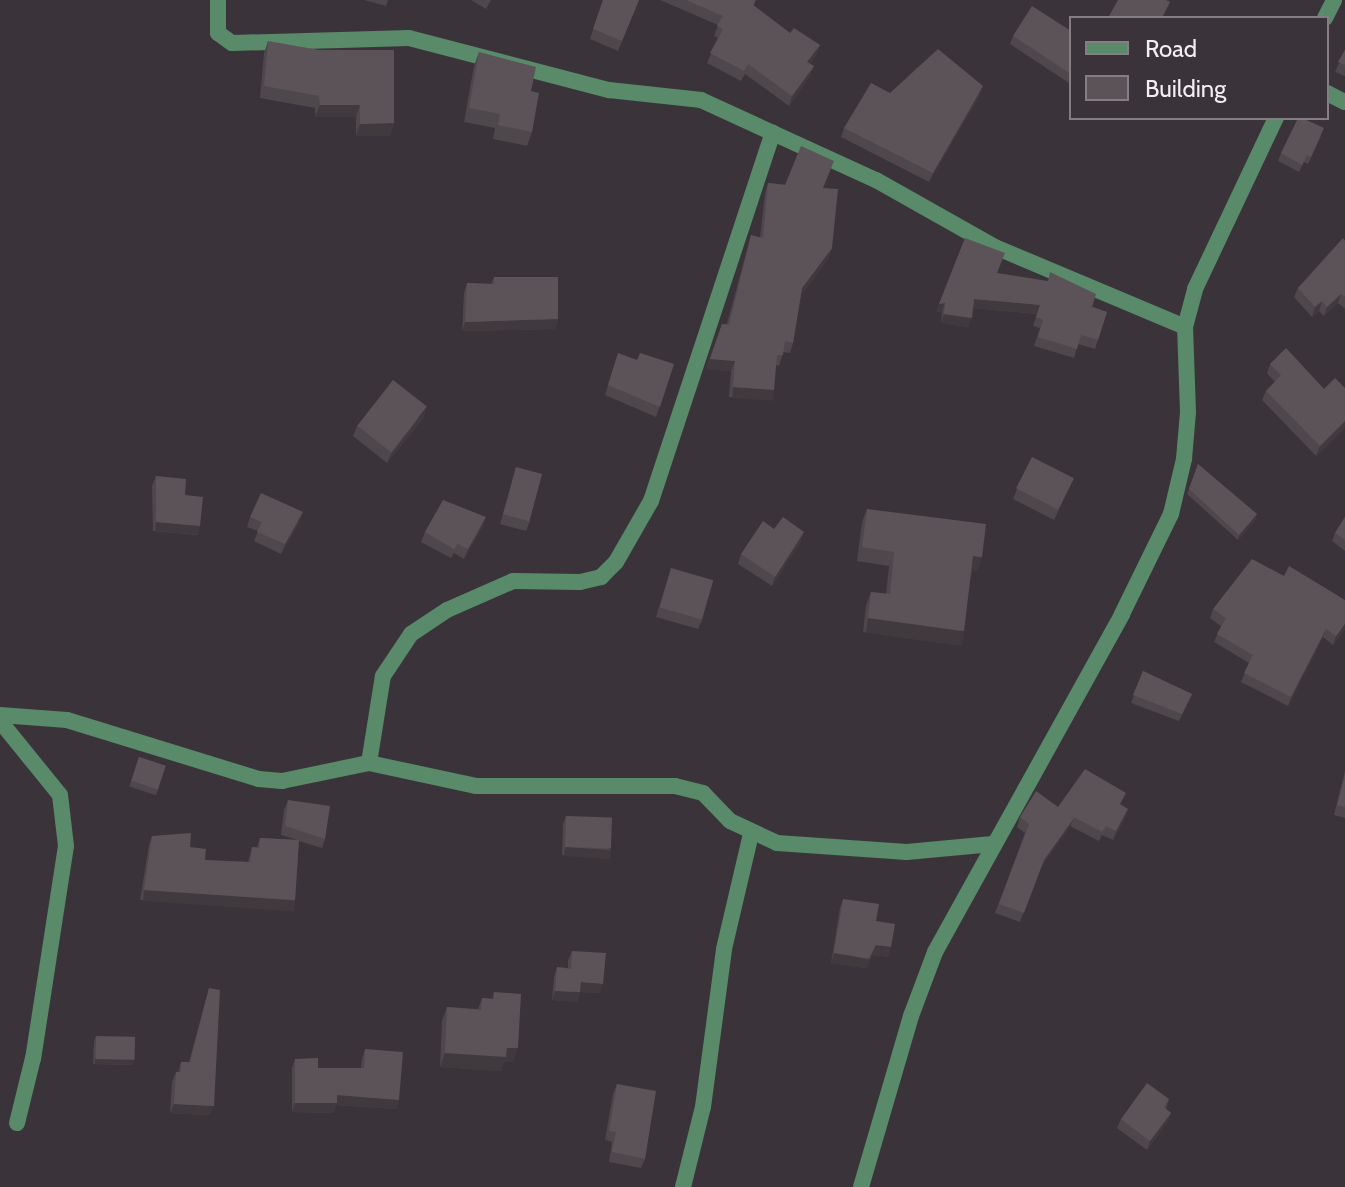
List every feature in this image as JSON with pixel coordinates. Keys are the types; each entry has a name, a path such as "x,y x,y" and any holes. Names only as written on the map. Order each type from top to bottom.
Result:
{"street":[{"path":"218,0 218,33 232,43 304,38 443,44 609,90 701,100 876,180 982,241 1185,327"},
{"path":"861,1187 911,1016 935,952 1122,614 1171,514 1188,412 1185,327 1195,289 1275,120"},
{"path":"369,763 383,676 411,634 447,610 513,581 580,582 601,577 616,562 651,501 773,133"},
{"path":"0,715 67,720 259,779 282,781 369,763 476,786 690,788 751,834 777,843 907,852 993,844"},
{"path":"0,721 60,795 66,846 33,1058 17,1123"},
{"path":"683,1187 703,1107 724,949 751,834"}],"building":[{"path":"603,0 639,0 622,41 593,29"},
{"path":"686,0 755,0 753,5 790,33 794,28 820,45 807,62 814,66 792,96 748,64 744,71 710,53 723,29 717,26 723,16"},
{"path":"1118,0 1170,2 1163,16 1109,16"},
{"path":"1032,6 1069,30 1069,73 1013,36"},
{"path":"268,41 319,50 394,50 394,123 360,124 360,105 320,105 319,96 264,86"},
{"path":"938,49 983,86 933,173 844,128 871,83 890,93"},
{"path":"1345,50 1345,65 1338,62"},
{"path":"479,52 536,67 531,91 539,93 532,132 498,125 500,114 469,108"},
{"path":"1297,120 1306,120 1324,128 1311,157 1307,155 1302,165 1281,153"},
{"path":"801,146 834,161 823,188 838,189 832,248 802,288 793,343 785,341 783,355 777,355 774,390 733,387 735,361 710,359 722,324 729,325 751,235 763,238 768,183 785,185"},
{"path":"965,238 1005,253 997,273 1048,281 1050,272 1096,294 1092,307 1107,312 1098,340 1081,335 1077,349 1038,337 1043,320 1036,317 1040,305 974,299 972,318 944,314 945,303 939,304"},
{"path":"1343,238 1345,297 1341,294 1327,307 1322,301 1315,307 1298,288"},
{"path":"494,277 558,277 558,319 465,322 467,283 494,284"},
{"path":"1286,348 1324,389 1335,378 1345,388 1345,421 1320,446 1266,391 1281,375 1270,364"},
{"path":"618,353 637,360 640,353 674,364 660,407 608,385"},
{"path":"393,380 427,406 391,452 357,426"},
{"path":"1032,457 1074,478 1058,510 1016,488"},
{"path":"1198,464 1257,514 1239,535 1189,489"},
{"path":"516,467 542,474 529,521 503,514"},
{"path":"156,476 186,479 185,495 203,497 200,526 156,522"},
{"path":"261,493 303,512 285,544 257,532 262,522 250,517"},
{"path":"443,500 486,517 468,549 458,544 454,549 425,532"},
{"path":"867,509 986,524 982,557 973,556 964,631 868,618 871,592 890,594 894,552 862,547"},
{"path":"783,517 804,532 775,577 741,554 763,521 774,529"},
{"path":"1345,517 1345,540 1335,533"},
{"path":"1252,559 1284,576 1289,566 1345,600 1345,624 1336,636 1326,629 1291,697 1244,673 1253,655 1217,634 1226,618 1213,609"},
{"path":"671,568 713,580 702,620 660,607"},
{"path":"1143,671 1192,694 1182,714 1133,695"},
{"path":"139,757 166,766 158,789 131,781"},
{"path":"1085,769 1126,793 1120,804 1128,809 1116,831 1106,826 1102,832 1068,814 1074,818 1044,860 1024,913 999,904 1029,824 1020,817 1036,791 1058,807"},
{"path":"1345,775 1345,807 1337,805"},
{"path":"288,800 330,806 325,839 285,826"},
{"path":"566,816 612,818 611,849 565,847"},
{"path":"191,833 190,847 206,849 205,860 250,862 252,847 259,848 260,838 299,840 295,900 144,890 152,836"},
{"path":"843,899 879,904 876,921 895,924 891,947 876,945 869,959 834,953"},
{"path":"572,951 606,953 603,984 581,982 580,992 555,991 557,967 571,969"},
{"path":"209,988 220,990 214,1106 174,1104 176,1072 181,1072 181,1062 190,1062"},
{"path":"494,992 521,994 518,1048 507,1048 506,1057 445,1053 447,1007 481,1010 482,998 494,999"},
{"path":"96,1036 135,1037 135,1060 96,1059"},
{"path":"365,1049 403,1052 399,1100 337,1095 337,1103 295,1103 295,1059 318,1058 318,1068 364,1068"},
{"path":"1147,1083 1169,1099 1164,1107 1171,1113 1150,1141 1121,1119"},
{"path":"617,1084 656,1091 645,1159 612,1152 616,1132 609,1131"}]}
